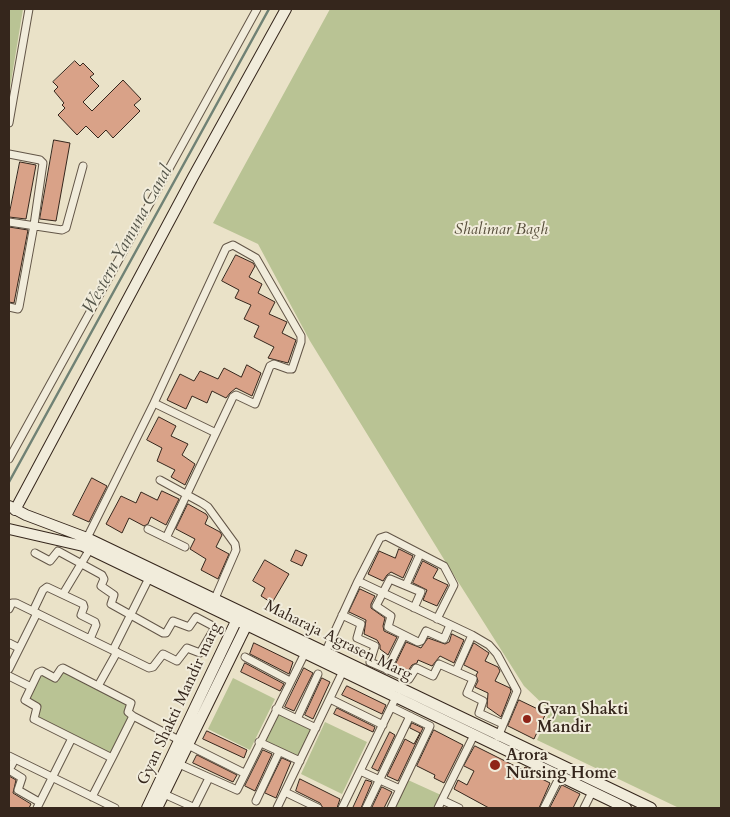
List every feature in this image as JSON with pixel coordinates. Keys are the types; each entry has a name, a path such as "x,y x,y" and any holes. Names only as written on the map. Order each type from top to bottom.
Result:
{"street":[{"path":"9,123 29,9"},
{"path":"9,459 257,9"},
{"path":"11,508 286,9"},
{"path":"9,154 40,160 43,164 19,307 18,309 9,307"},
{"path":"9,222 62,230 66,228 83,166"},
{"path":"87,538 154,403 226,248 233,245 256,258 302,340 293,368 288,369 271,364 256,402 252,404 234,396 166,538"},
{"path":"154,403 216,434"},
{"path":"160,480 197,499 208,507 235,544 236,550 212,603"},
{"name":"Maharaja Agrasen Marg","path":"11,508 87,538 239,616 305,653 323,656"},
{"name":"Maharaja Agrasen Marg","path":"9,529 83,546 149,578 212,603"},
{"path":"148,529 185,547"},
{"path":"323,656 358,581 382,537 386,536 444,566 454,584 437,619"},
{"path":"63,594 90,549"},
{"path":"9,609 14,602 151,668 155,666 163,654 177,661 187,648 200,654 214,629 213,626 196,617 188,628 173,621 166,633 163,633 111,604 110,602 114,595 101,586 104,579 103,576 58,551 50,561 35,553"},
{"path":"406,585 420,554"},
{"path":"98,686 149,578"},
{"path":"414,608 421,593 389,579 376,607 391,616 388,627 419,642 424,632 427,631 443,639 450,625"},
{"path":"358,581 472,635 493,649 516,688 517,695 497,740"},
{"path":"9,669 45,588 49,587 83,604 81,615 96,623 90,639"},
{"path":"342,615 362,624 357,638 375,646 369,661 409,679 416,668 434,675 438,664 456,671 473,679 467,693 483,701 479,713 503,724"},
{"name":"Gyan Shakti Mandir marg","path":"157,808 179,764 184,743 239,616"},
{"name":"Maharaja Agrasen Marg","path":"248,621 497,740 652,808"},
{"name":"Gyan Shakti Mandir marg","path":"147,808 184,743 248,621"},
{"path":"388,670 404,635"},
{"path":"456,671 472,635"},
{"path":"9,643 19,648"},
{"path":"179,764 236,790 305,653"},
{"path":"245,657 290,681"},
{"path":"277,808 346,667"},
{"name":"Maharaja Agrasen Marg","path":"346,667 396,697 474,735 497,740 560,776 626,808"},
{"path":"112,758 34,719 37,707 25,700 39,672 55,678 62,668 130,702 132,704 128,712 133,716 244,773"},
{"path":"297,719 318,674"},
{"path":"9,676 31,687"},
{"path":"342,808 396,697"},
{"path":"330,699 383,724"},
{"path":"390,808 430,726 391,707"},
{"path":"276,709 316,728"},
{"path":"92,797 133,716"},
{"path":"366,808 410,716"},
{"path":"438,808 474,735"},
{"path":"72,738 52,777 38,805 18,790 22,778 9,770 12,758 52,777 115,808"},
{"path":"260,742 300,761"},
{"path":"256,801 279,752"},
{"path":"360,771 400,789"},
{"path":"544,808 560,776"},
{"path":"164,794 194,808 208,778"},
{"path":"285,792 318,808"},
{"path":"584,808 592,792"},
{"path":"442,800 459,808"}],"green space":[{"path":"9,9 23,9 9,94"},
{"name":"Shalimar Bagh","path":"330,9 721,9 721,808 679,808 537,740 550,711 524,686 445,561 310,341 258,244 213,223"},
{"path":"63,671 129,704 124,714 130,717 111,755 36,717 41,706 28,699 40,674 58,682"},
{"path":"233,678 275,699 250,750 208,729"},
{"path":"278,714 311,730 298,756 265,741"},
{"path":"325,722 367,742 342,794 301,774"},
{"path":"408,780 441,795 435,808 395,808"}],"building":[{"path":"75,61 80,66 83,63 94,74 90,77 99,86 83,102 92,111 123,80 141,99 134,105 140,111 113,138 106,130 98,138 86,126 77,135 58,115 65,108 62,105 64,103 54,91 58,87 53,82"},
{"path":"54,140 70,143 56,221 40,219"},
{"path":"20,162 36,165 26,219 9,217"},
{"path":"9,227 28,230 14,303 9,302"},
{"path":"236,255 253,263 255,266 249,277 262,284 258,293 275,302 269,314 287,322 282,333 296,340 288,363 268,358 274,347 254,337 259,326 244,319 251,305 235,298 239,290 222,281"},
{"path":"247,365 261,373 252,396 236,388 226,398 212,391 207,403 192,396 186,409 167,400 180,374 194,381 200,371 218,379 224,368 241,377"},
{"path":"159,417 176,426 171,436 188,444 182,455 195,464 185,485 171,477 175,470 157,461 162,448 147,440"},
{"path":"92,478 107,486 89,522 73,515"},
{"path":"162,491 179,499 166,525 151,517 148,524 144,526 129,518 122,533 106,524 121,496 136,503 141,492 157,500"},
{"path":"188,504 206,514 208,517 205,524 222,535 216,547 229,554 218,579 201,570 206,559 190,549 195,539 176,529"},
{"path":"399,549 413,556 403,578 391,572 383,581 368,574 379,551 395,558"},
{"path":"296,550 307,555 302,566 291,561"},
{"path":"265,560 289,574 272,603 261,596 265,588 253,581"},
{"path":"423,561 438,569 433,578 448,585 437,606 423,600 427,590 413,583"},
{"path":"360,589 375,596 371,608 385,618 384,631 397,637 388,655 380,649 377,640 364,634 366,620 349,612"},
{"path":"452,634 464,640 454,663 440,656 432,666 418,660 408,671 395,665 406,642 421,648 428,638 445,644 449,642"},
{"path":"254,643 293,662 289,674 250,654"},
{"path":"474,643 489,653 485,661 498,667 500,671 495,681 510,688 511,691 501,717 487,707 488,693 475,687 478,681 476,675 478,672 464,665"},
{"path":"245,663 284,684 280,691 241,672"},
{"path":"304,668 313,673 294,711 285,707"},
{"path":"322,678 330,682 313,719 305,715"},
{"path":"347,686 386,705 382,714 342,695"},
{"name":"Gyan Shakti Mandir","path":"519,700 546,713 534,739 508,726"},
{"path":"337,708 375,727 373,732 334,714"},
{"path":"412,723 423,728 398,781 387,776 405,739 414,744 420,733 410,728"},
{"path":"434,730 463,745 444,783 434,778 435,775 417,766"},
{"path":"207,731 247,750 244,758 203,739"},
{"path":"390,732 395,735 378,771 372,768"},
{"path":"475,746 523,770 525,767 534,771 532,774 550,783 539,808 489,808 454,789 458,780 467,785 474,771 464,766"},
{"path":"263,750 272,754 255,791 245,786"},
{"path":"197,755 237,775 233,782 193,763"},
{"path":"282,758 291,762 276,798 265,793"},
{"path":"9,776 16,780 13,793 31,804 29,808 9,808"},
{"path":"300,779 340,799 337,808 323,808 320,803 296,791"},
{"path":"366,780 372,782 361,808 353,808"},
{"path":"562,785 580,794 573,808 550,808"},
{"path":"382,787 392,792 384,808 372,808"}],"waterway":[{"name":"Western Yamuna Canal","path":"9,482 269,9"}],"place":[{"name":"Gyan Shakti Mandir","path":"527,719"},
{"name":"Arora Nursing Home","path":"495,765"}]}
